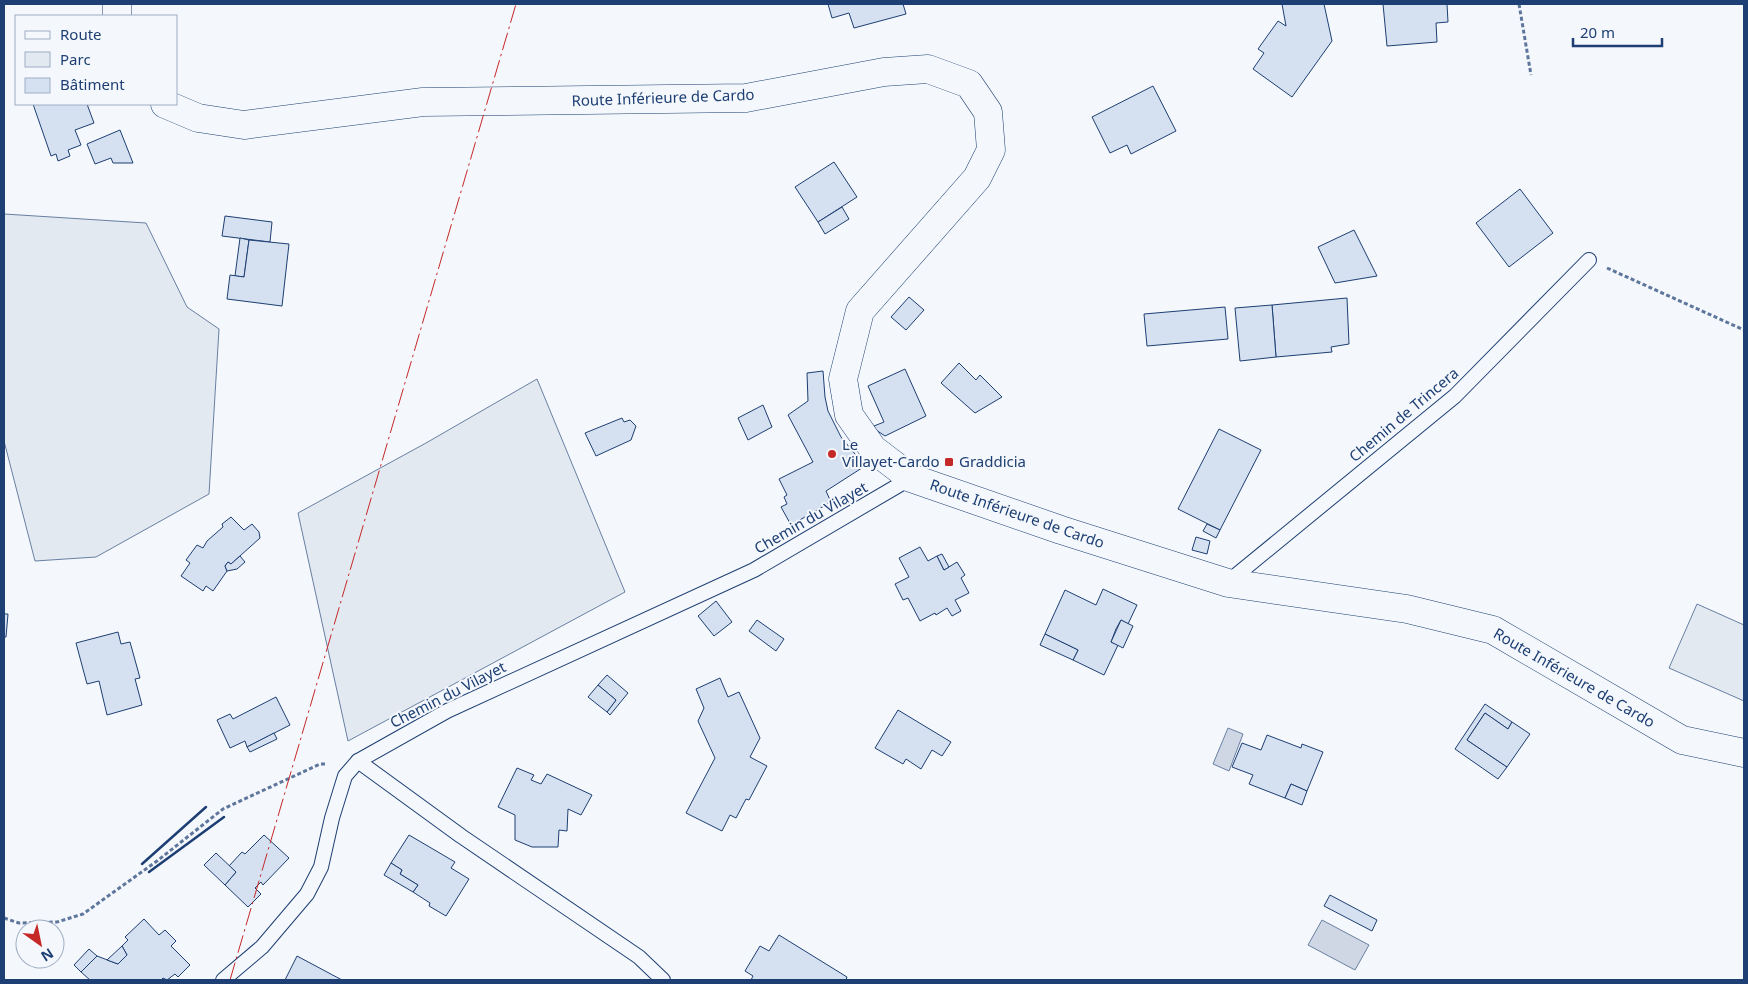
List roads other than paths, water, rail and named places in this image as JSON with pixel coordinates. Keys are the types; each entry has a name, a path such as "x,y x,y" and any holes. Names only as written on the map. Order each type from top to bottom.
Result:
{"street":[{"name":"Route Inférieure de Cardo","path":"167,105 198,118 244,125 423,102 746,98 884,72 928,70 969,84 988,112 991,150 977,178 860,311 843,379 849,415 873,449 911,478 1061,530 1228,583 1407,609 1493,630 1682,740 1744,753"}],"lane":[{"name":"Chemin de Trincera","path":"1228,583 1455,396 1589,260"},
{"name":"Chemin du Vilayet","path":"358,761 446,711 754,570 911,478"},
{"path":"223,980 262,947 307,894 321,867 332,818 345,776 358,761 460,836 639,957 663,980"}],"place":[{"name":"Le Villayet-Cardo","path":"832,454"},
{"name":"Graddicia","path":"949,462"}]}
